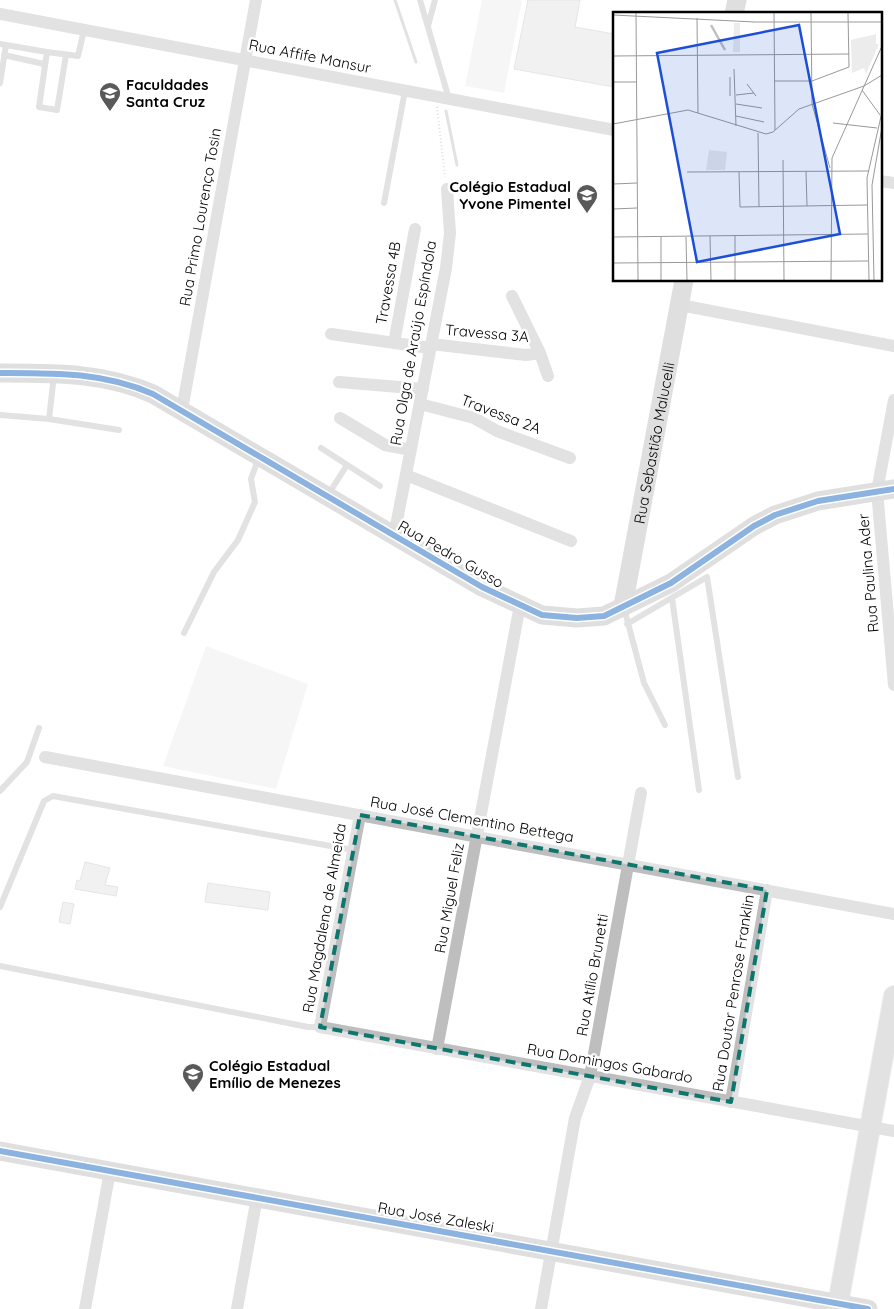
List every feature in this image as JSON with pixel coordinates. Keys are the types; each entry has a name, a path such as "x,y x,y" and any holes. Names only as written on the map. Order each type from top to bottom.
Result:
{"main road":[{"path":"838,1306 894,996"}],"street":[{"name":"Rua Primo Lourenço Tosin","path":"182,410 256,0"},
{"name":"Rua Affife Mansur","path":"0,14 613,130"},
{"name":"Rua Olga de Araújo Espíndola","path":"394,536 448,250 449,218 447,189"},
{"name":"Travessa 4B","path":"394,343 415,229"},
{"name":"Rua Sebastião Malucelli","path":"625,615 684,281"},
{"path":"512,296 540,353 548,376"},
{"path":"680,305 894,346"},
{"name":"Travessa 3A","path":"331,334 394,343 526,355 540,353"},
{"name":"Rua Pedro Gusso","path":"0,373 55,373 93,376 124,382 153,394 482,587 520,605 569,608 625,615 655,592 703,570 754,526 775,515 818,501 886,490"},
{"path":"339,382 423,389"},
{"name":"Rua Paulina Ader","path":"894,400 886,490 894,685"},
{"name":"Travessa 2A","path":"420,404 474,418 497,431 570,458"},
{"path":"340,418 385,444 411,450"},
{"path":"406,475 571,541"},
{"name":"Rua Miguel Feliz","path":"438,1049 520,605"},
{"name":"Rua José Clementino Bettega","path":"45,757 894,914"},
{"name":"Rua Atílio Brunetti","path":"541,1309 575,1118 590,1076 641,793"},
{"name":"Rua Magdalena de Almeida","path":"320,1028 360,815"},
{"name":"Rua Doutor Penrose Franklin","path":"731,1102 767,890"},
{"name":"Rua Domingos Gabardo","path":"320,1028 894,1131"},
{"name":"Rua José Zaleski","path":"0,1151 552,1251 838,1306 868,1309"},
{"path":"85,1309 110,1171"},
{"path":"237,1309 257,1197"}],"lane":[{"path":"420,0 449,99"},
{"path":"428,28 435,0"},
{"path":"0,83 4,55 3,45 78,56 84,30"},
{"path":"46,52 39,107 57,110 66,55"},
{"path":"4,55 44,64"},
{"path":"384,203 405,91"},
{"path":"49,419 55,373"},
{"path":"0,415 49,419 119,430"},
{"path":"321,448 380,486"},
{"path":"184,634 214,572 238,540 255,502 252,479 259,456"},
{"path":"328,496 347,464"},
{"path":"664,725 644,683 625,615 672,598 703,570"},
{"path":"703,570 738,777"},
{"path":"672,598 699,790"},
{"path":"0,791 27,762 40,728"},
{"path":"0,907 44,801 53,796 353,850"},
{"path":"0,966 320,1028"}],"path":[{"path":"435,96 447,189"}],"highlighted area":[{"path":"360,815 767,890 731,1102 320,1027"}],"shaded area":[{"path":"482,0 522,0 504,93 465,86"},
{"path":"206,646 308,684 276,789 163,766"}],"building":[{"path":"528,0 580,0 575,27 613,34 613,87 514,69"},
{"path":"85,862 110,868 105,885 118,887 116,896 75,889 77,880 80,881"},
{"path":"208,883 270,892 268,910 205,902"},
{"path":"63,902 74,904 70,924 59,922"}],"waterway":[{"path":"395,0 416,62"},
{"path":"446,111 457,165"}],"cycle path":[{"path":"0,373 78,375 115,381 153,394 482,587 542,615 577,618 604,616 671,583 754,526 775,515 818,501 894,489"},
{"path":"0,1151 868,1309"}],"place":[{"name":"Faculdades Santa Cruz","path":"110,112"},
{"name":"Colégio Estadual Yvone Pimentel","path":"587,214"},
{"name":"Colégio Estadual Emílio de Menezes","path":"193,1093"}]}
